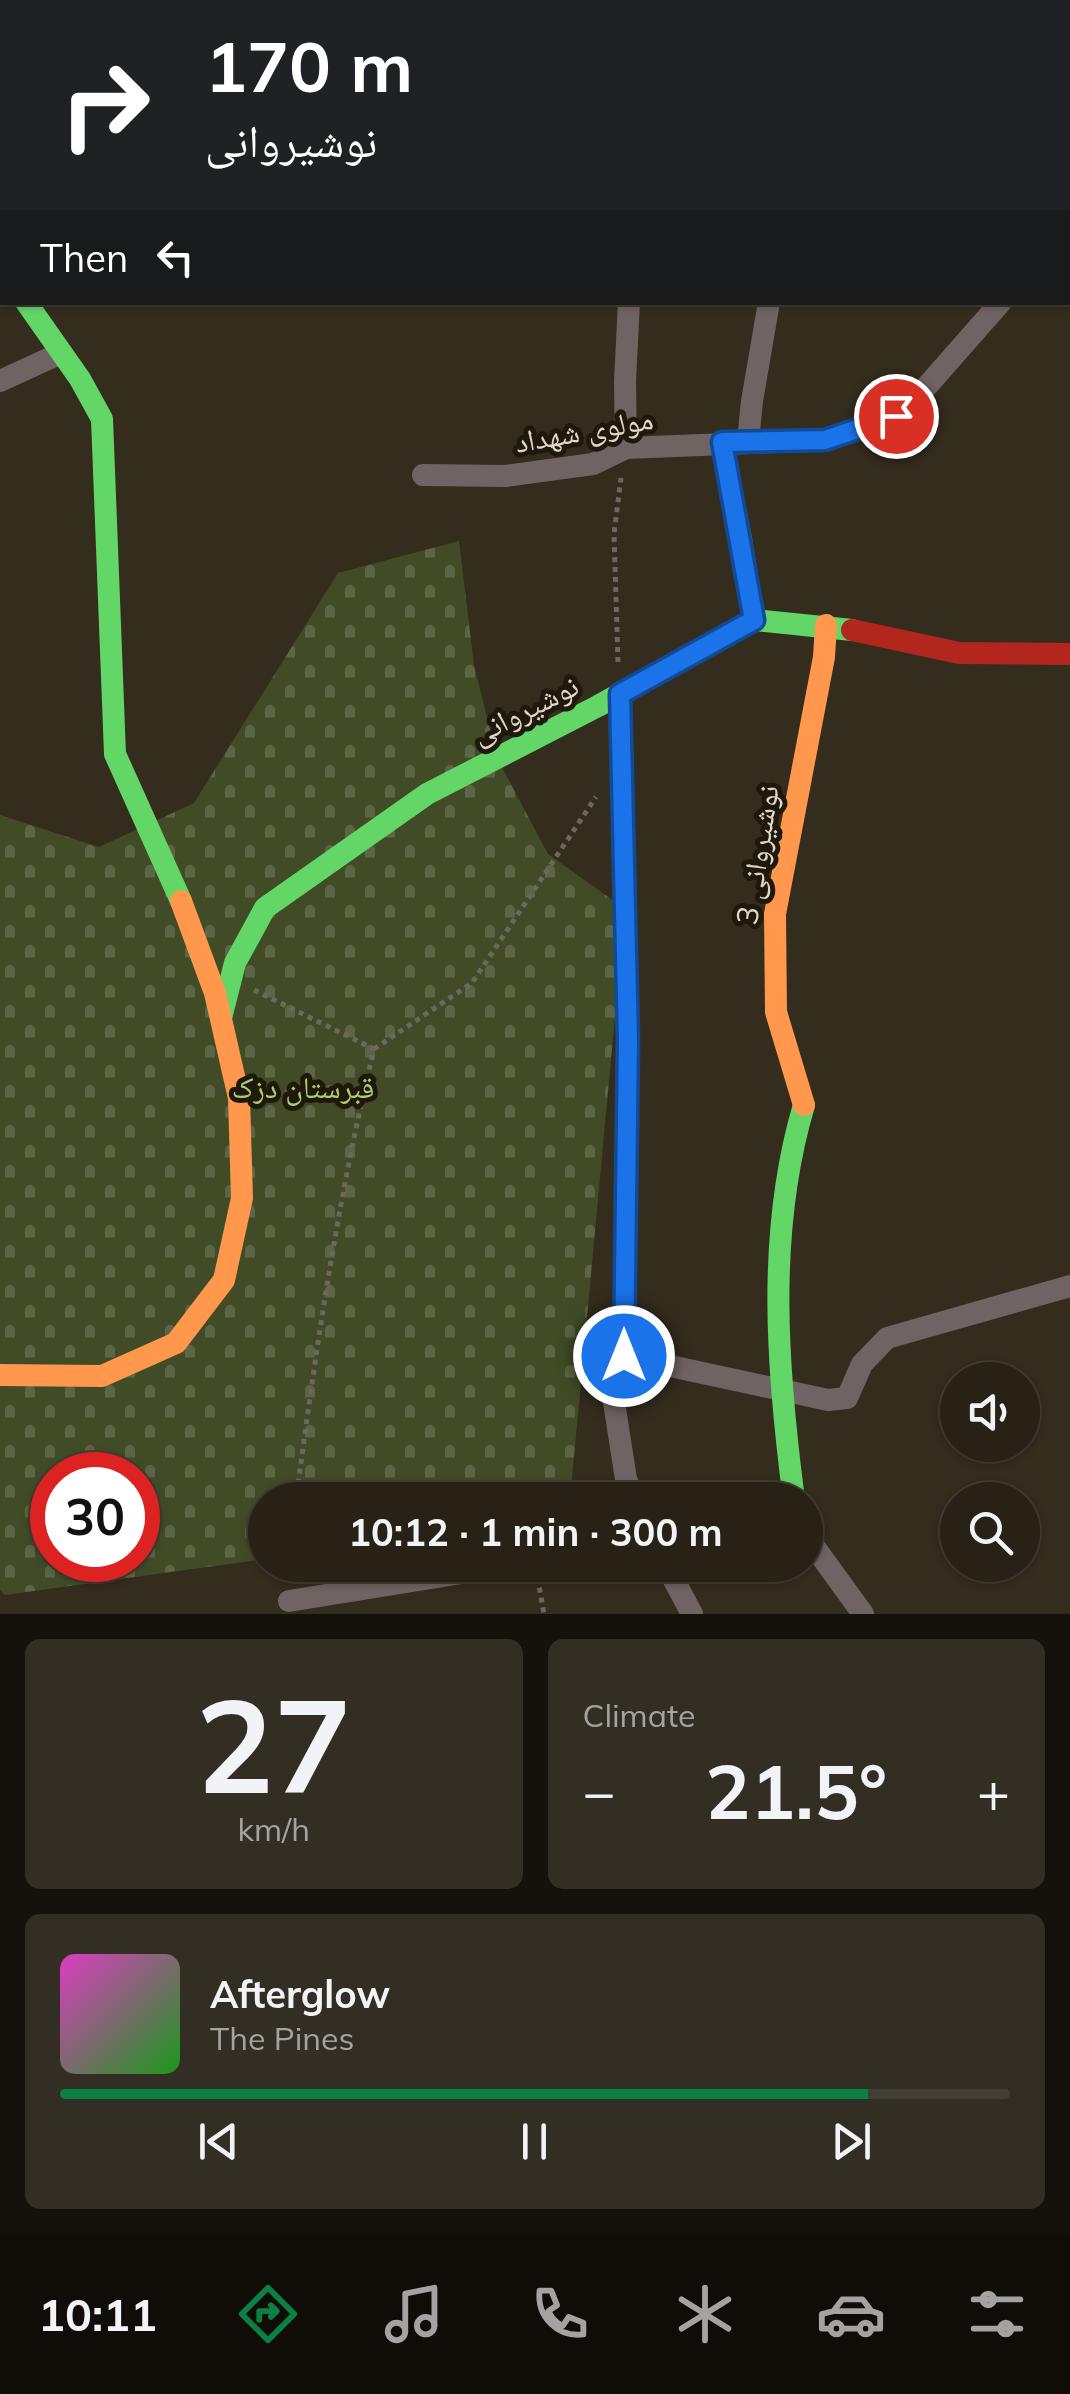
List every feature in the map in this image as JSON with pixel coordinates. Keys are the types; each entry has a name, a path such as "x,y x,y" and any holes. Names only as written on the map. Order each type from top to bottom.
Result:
{"street":[{"path":"0,1375 102,1376 176,1343 224,1280 242,1198 240,1098 215,994 180,900 115,754 102,419 28,305"},
{"path":"626,448 629,305"},
{"path":"748,442 768,305"},
{"name":"مولوی شهداد","path":"423,475 505,476 593,464 626,448 825,440 896,416 934,381 998,305"},
{"path":"0,381 62,353"},
{"path":"722,442 754,620 826,625 959,653 1070,654"},
{"name":"نوشیروانی","path":"221,1019 236,964 265,908 427,794 754,620"},
{"name":"نوشیروانی 3","path":"792,1482 776,1293 793,1142 805,1102 776,1012 775,914 824,657 826,625"},
{"path":"620,694 628,1040 624,1356 613,1396 627,1482"},
{"path":"624,1356 828,1400 847,1398 862,1364 888,1338 1070,1286"},
{"path":"823,1558 864,1614"},
{"path":"288,1601 405,1582"},
{"path":"675,1582 692,1614"}],"path":[{"path":"620,694 614,534 626,448"},
{"path":"298,1482 319,1331 356,1124 374,1049 472,984 621,759"},
{"path":"232,979 374,1049"},
{"path":"538,1582 544,1614"}],"green space":[{"name":"قبرستان دزک","path":"459,541 474,665 497,758 548,854 625,909 572,1482 248,1482 248,1561 160,1574 160,1452 30,1452 30,1582 99,1582 5,1595 0,1590 0,815 99,847 194,803 338,573"}],"traffic: fast":[{"path":"28,305 80,379 102,419 115,754 181,901"},
{"path":"221,1018 235,963 265,908 427,794 754,620 852,630"},
{"path":"792,1482 778,1301 784,1202 804,1105"}],"traffic: slow":[{"path":"804,1105 776,1012 775,914 824,657 826,625"},
{"path":"0,1375 102,1376 176,1343 224,1280 242,1198 239,1098 215,993 181,901"}],"traffic: jam":[{"path":"852,630 959,653 1070,654"}],"route":[{"path":"624,1356 628,1040 620,694 754,620 722,442 825,440 896,416"}]}
